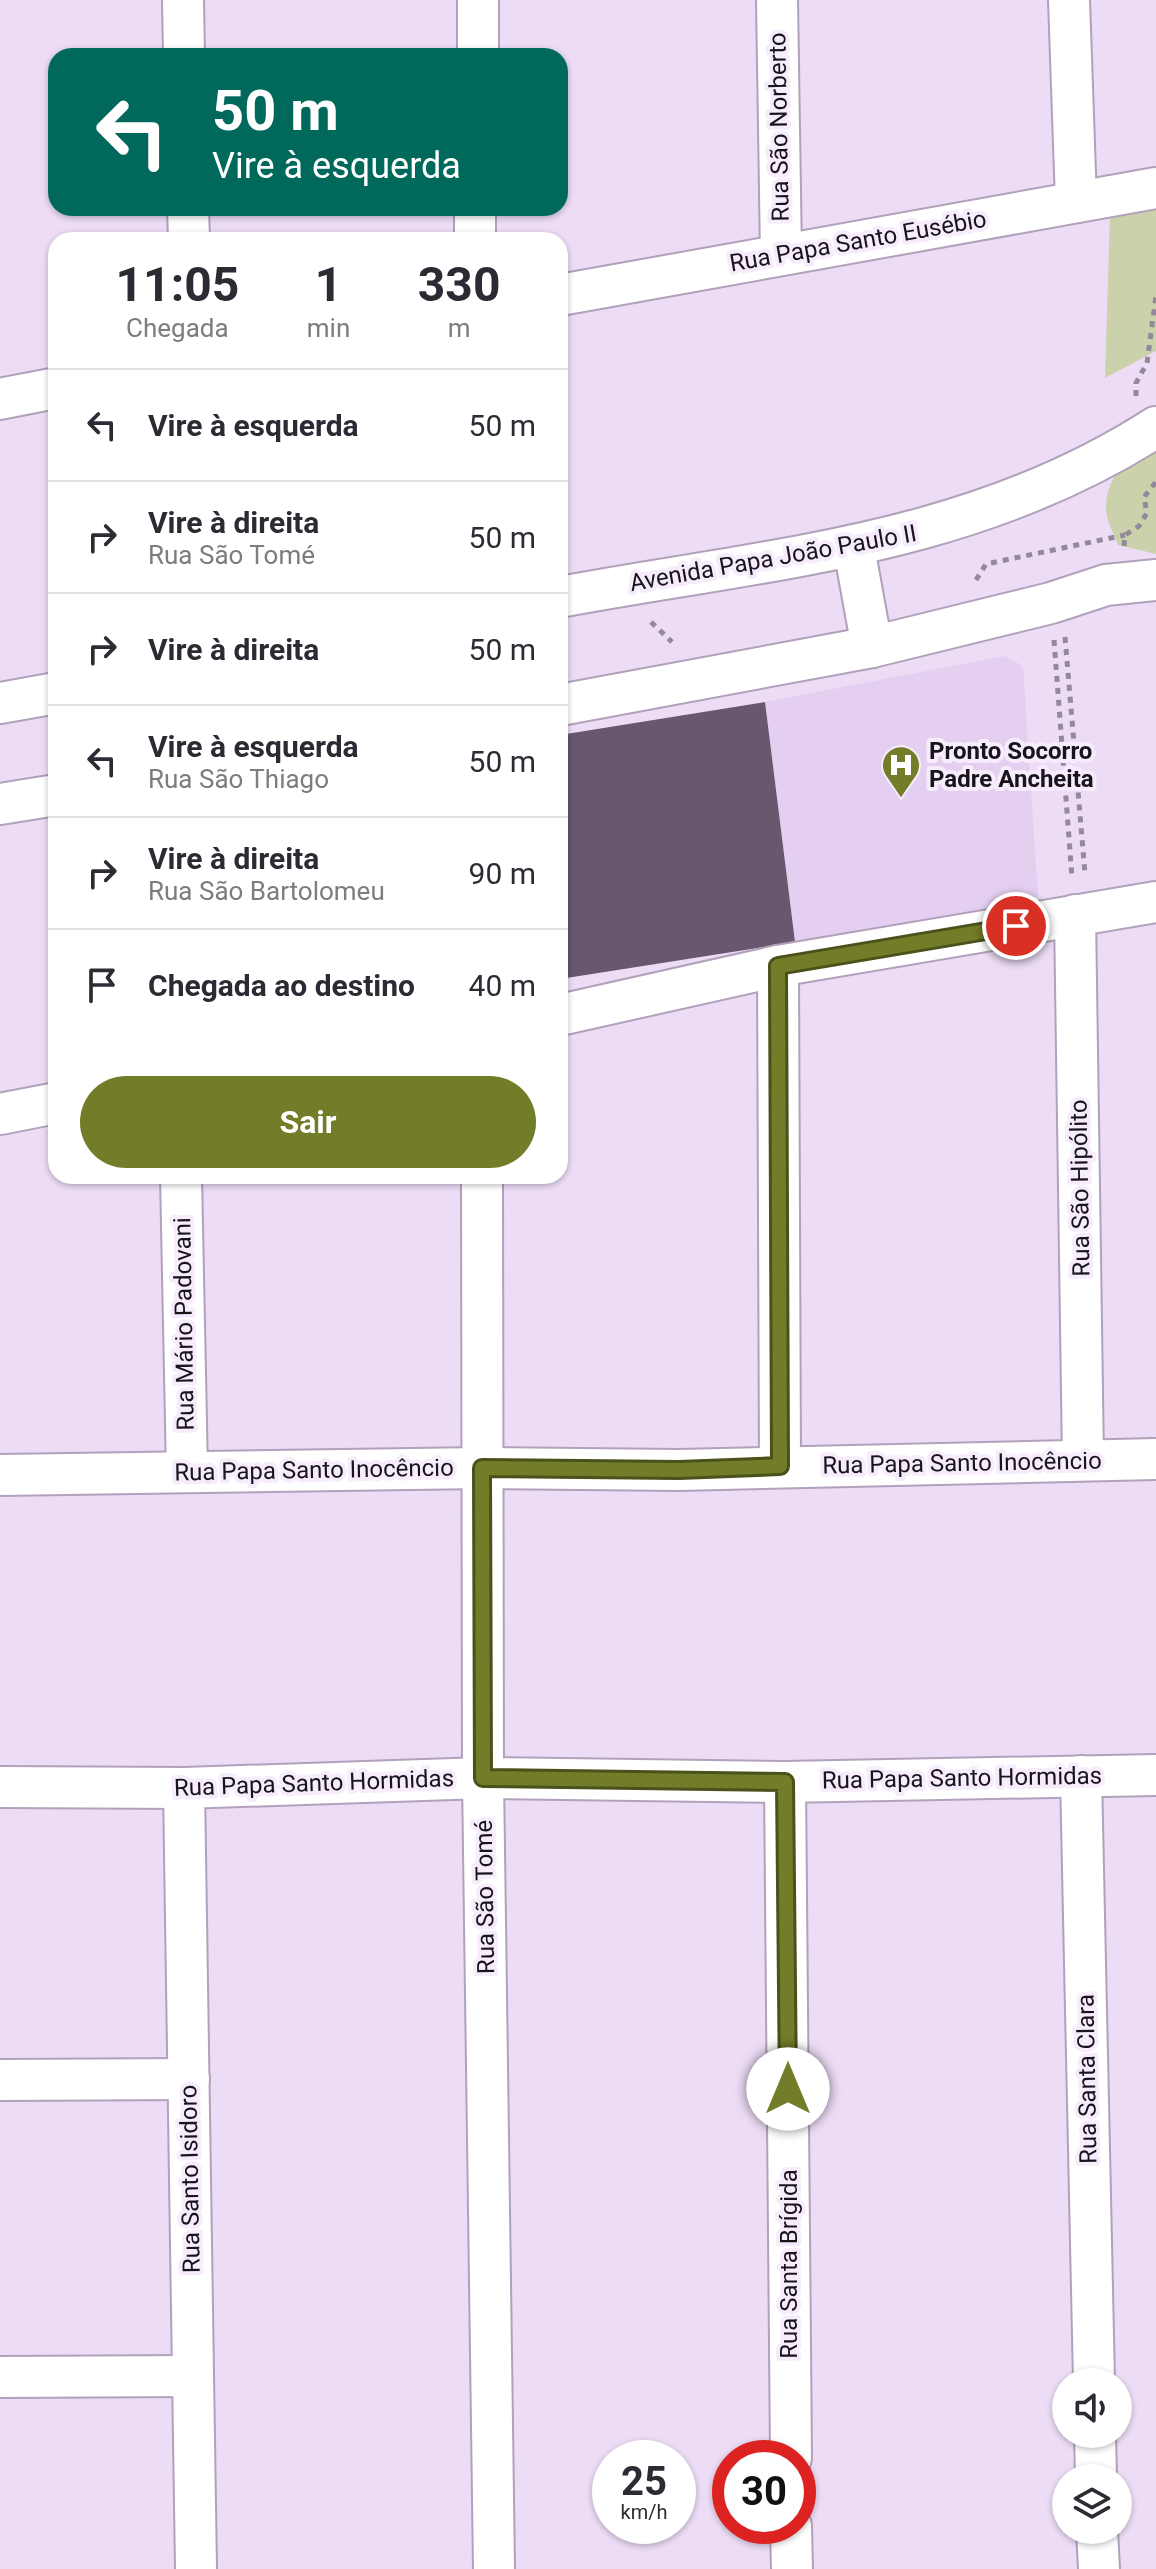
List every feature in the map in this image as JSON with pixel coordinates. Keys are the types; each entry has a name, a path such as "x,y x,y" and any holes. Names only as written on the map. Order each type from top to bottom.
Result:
{"street":[{"path":"183,0 184,48"},
{"path":"478,0 478,48"},
{"name":"Rua São Norberto","path":"777,0 781,255"},
{"path":"1069,0 1076,202"},
{"name":"Rua Papa Santo Eusébio","path":"568,294 1156,188"},
{"path":"0,399 48,390"},
{"name":"Avenida Papa João Paulo II","path":"568,596 854,548 998,507 1072,475 1153,429"},
{"path":"854,548 872,647"},
{"path":"568,704 872,647 1058,619 1106,585 1140,582"},
{"path":"0,703 48,694"},
{"path":"0,804 48,796"},
{"path":"568,1013 1080,898 1156,902"},
{"name":"Rua São Hipólito","path":"1080,898 1083,1460"},
{"path":"778,966 780,1466"},
{"path":"0,1114 48,1105"},
{"name":"Rua Mário Padovani","path":"181,1184 187,1472"},
{"name":"Rua São Tomé","path":"482,1184 483,1778 494,2569"},
{"name":"Rua Papa Santo Inocêncio","path":"0,1475 482,1468 679,1470 1156,1459"},
{"name":"Rua Papa Santo Hormidas","path":"0,1787 184,1788 483,1778 785,1782 1156,1775"},
{"name":"Rua Santa Clara","path":"1081,1776 1094,2368"},
{"name":"Rua Santa Brígida","path":"785,1782 791,2440"},
{"name":"Rua Santo Isidoro","path":"184,1788 196,2569"},
{"path":"0,2080 189,2079"},
{"path":"0,2377 193,2376"},
{"path":"791,2544 792,2569"},
{"path":"1098,2544 1099,2569"}],"path":[{"path":"1153,429 1135,404 1136,383 1147,363 1156,296"},
{"path":"1140,582 1125,535 1139,526 1147,513 1144,497 1156,482"},
{"name":"Avenida Papa João Paulo II","path":"645,618 665,639 679,646"},
{"path":"1058,619 1080,898"},
{"path":"1058,619 1080,898"}],"shaded area":[{"path":"1004,656 1023,666 1038,896 1022,907 795,942 765,702"}],"green space":[{"path":"1156,205 1156,351 1105,378 1110,214"},
{"path":"1156,435 1156,554 1118,545 1106,504 1119,469 1136,449"}],"building":[{"path":"765,702 795,942 568,978 568,734"}],"place":[{"name":"Pronto Socorro Padre Ancheita","path":"901,799"}],"route":[{"path":"788,2089 785,1782 483,1778 482,1468 679,1470 780,1466 778,966 1016,926"}]}
